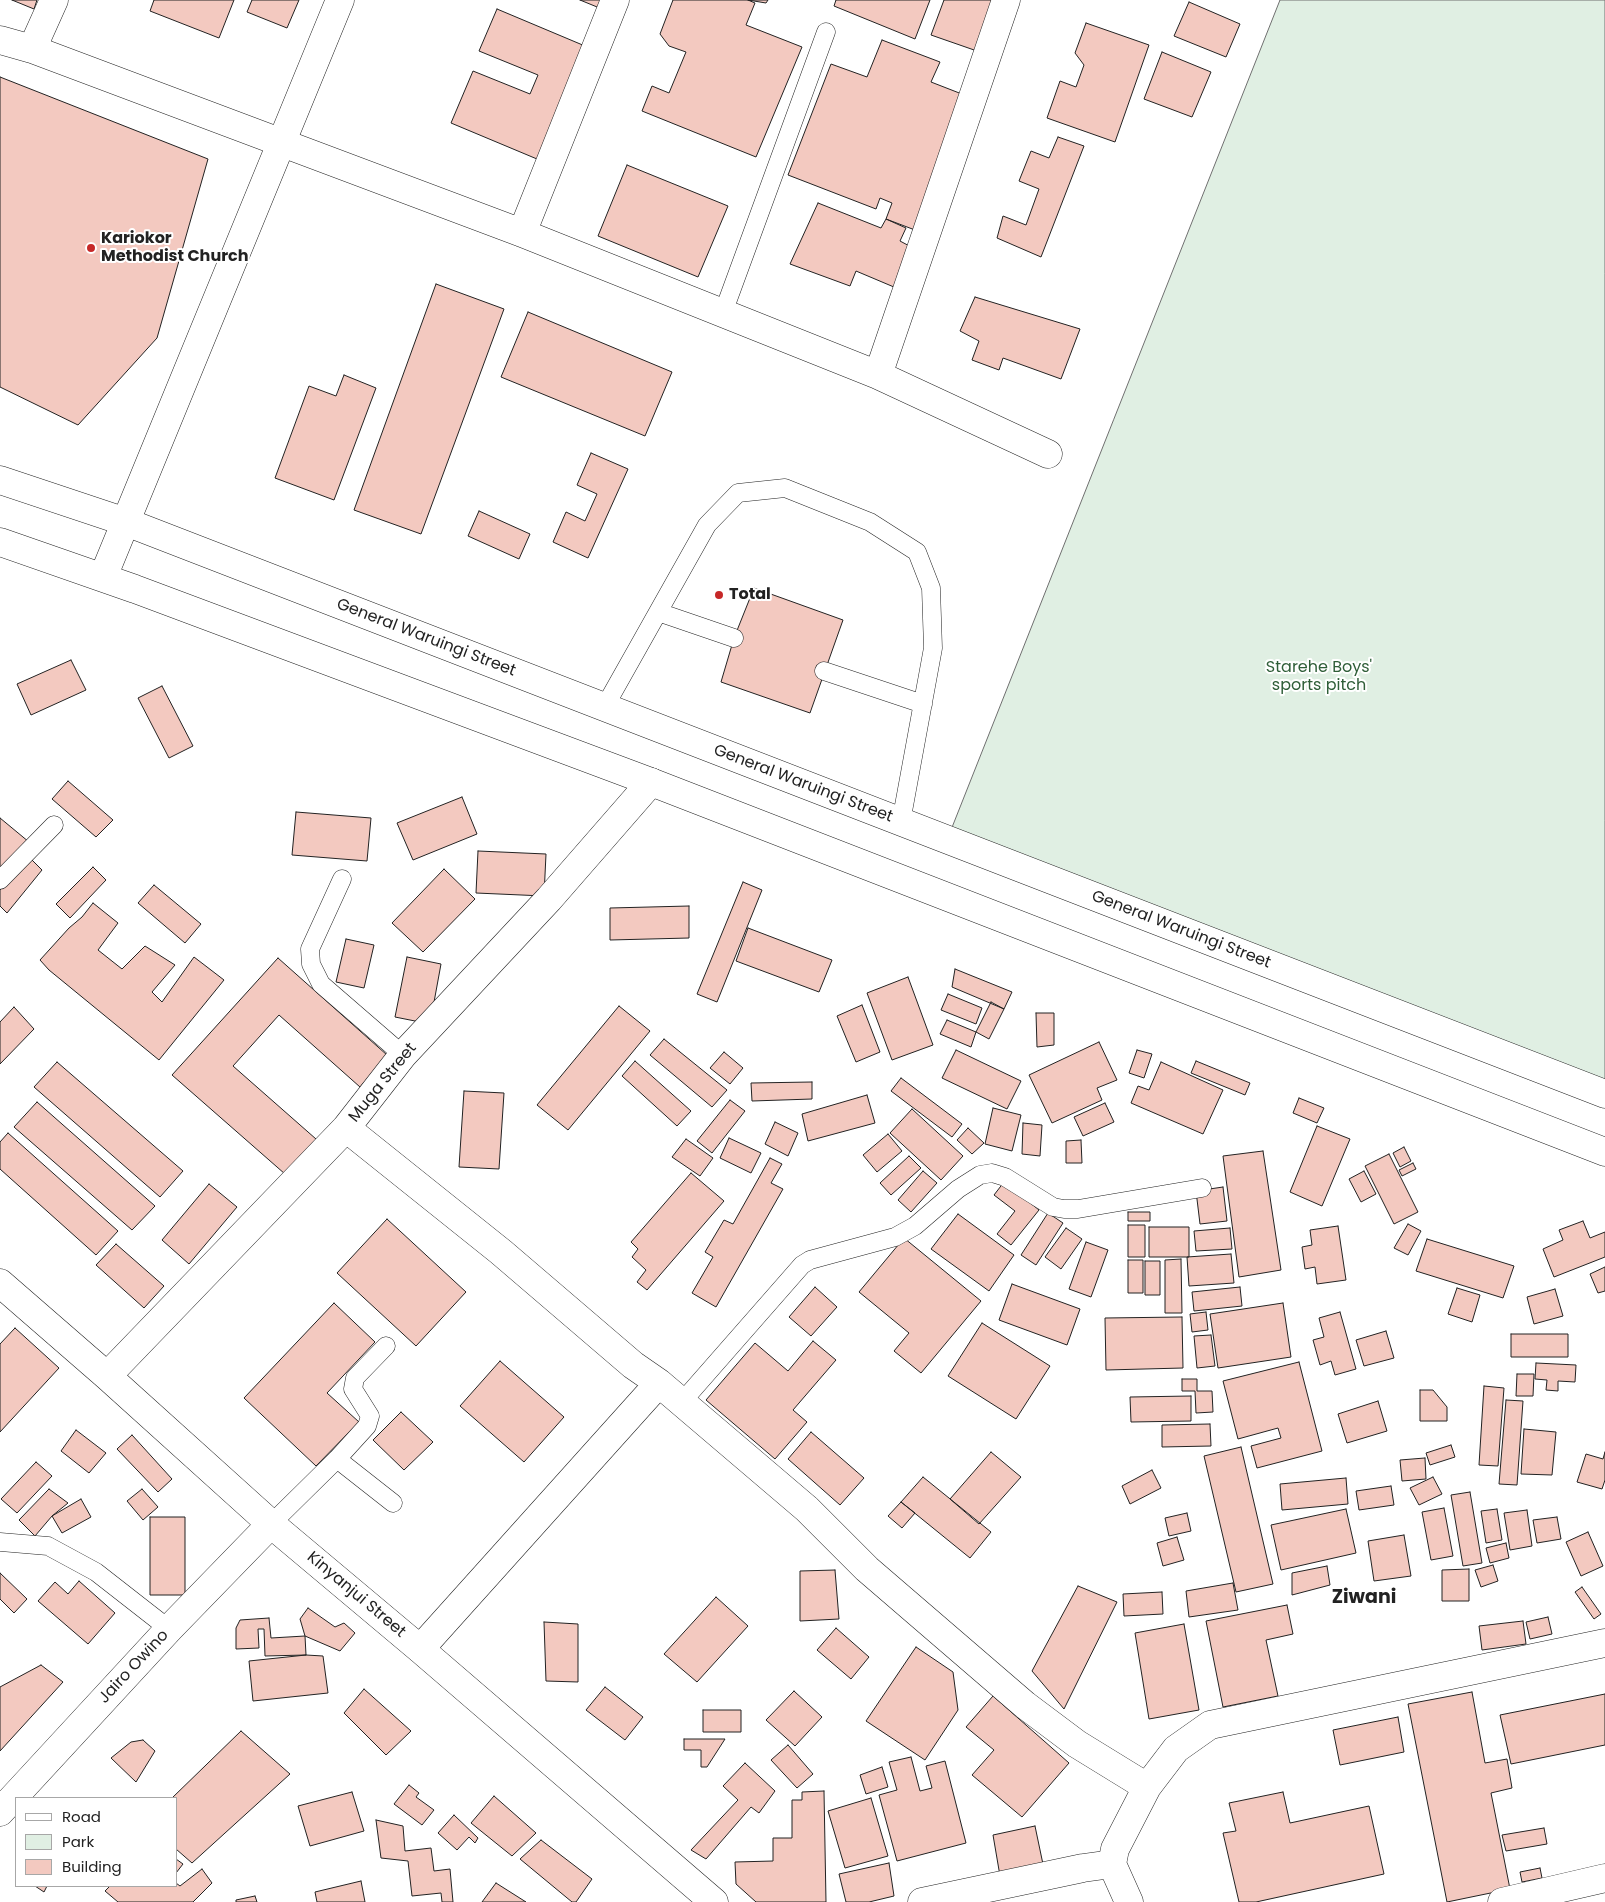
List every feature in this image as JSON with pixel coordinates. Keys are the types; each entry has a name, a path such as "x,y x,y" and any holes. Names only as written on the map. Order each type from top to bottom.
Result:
{"street":[{"path":"32,49 54,0"},
{"path":"103,577 340,0"},
{"path":"522,233 615,0"},
{"path":"878,375 1006,0"},
{"path":"0,40 32,49 522,233 878,375 1048,454"},
{"name":"General Waruingi Street","path":"0,480 126,522 1605,1094"},
{"path":"0,542 103,577 651,782 1605,1152"},
{"name":"Muga Street","path":"107,1376 346,1128 403,1055 549,900 651,782"},
{"path":"346,1128 501,1252 807,1508 868,1569 1025,1705 1077,1744 1147,1786"},
{"name":"Kinyanjui Street","path":"0,1284 107,1376 271,1524 420,1649 714,1902"},
{"path":"420,1649 658,1383"},
{"name":"Jairo Owino","path":"0,1812 169,1629 271,1524"},
{"path":"1129,1902 1112,1864 1115,1850 1147,1786 1176,1749 1210,1725 1605,1643"},
{"path":"922,1902 1083,1868 1112,1864"},
{"path":"1502,1902 1605,1878"}],"lane":[{"path":"722,313 826,32"},
{"path":"604,708 707,525 738,493 785,488 870,522 917,552 932,588 933,648 901,822"},
{"path":"658,612 734,638"},
{"path":"824,671 923,704"},
{"path":"0,880 54,825"},
{"path":"342,879 310,949 311,964 321,984 403,1055"},
{"path":"681,1402 802,1265 810,1260 895,1237 914,1226 952,1194 980,1175 992,1173 1005,1177 1052,1207 1064,1209 1078,1209 1202,1188"},
{"path":"271,1524 337,1459 367,1426 370,1416 353,1390 355,1378 386,1346"},
{"path":"337,1459 392,1503"},
{"path":"0,1542 48,1546 96,1572 169,1629"}],"green space":[{"name":"Starehe Boys' sports pitch","path":"1280,0 1605,0 1605,1094 947,840"}],"building":[{"path":"12,0 37,0 34,9"},
{"path":"154,0 234,0 219,38 150,11"},
{"path":"252,0 299,0 287,28 247,12"},
{"path":"580,0 606,0 602,9"},
{"path":"673,0 748,0 755,3 746,25 802,47 756,157 642,111 652,86 669,93 686,52 669,46 660,34"},
{"path":"748,0 768,0 766,3"},
{"path":"836,0 930,0 915,39 834,6"},
{"path":"944,0 995,0 977,51 931,35"},
{"path":"1189,2 1240,24 1226,57 1174,36"},
{"path":"497,9 585,46 537,159 451,123 473,71 530,94 538,75 479,51"},
{"path":"1086,23 1149,45 1115,142 1047,118 1060,81 1076,87 1084,65 1075,53"},
{"path":"882,40 940,62 931,82 967,96 915,230 886,219 892,203 880,198 876,209 788,175 831,64 867,77"},
{"path":"1162,52 1211,72 1192,117 1144,99"},
{"name":"Kariokor Methodist Church","path":"0,77 208,159 157,338 78,425 0,387"},
{"path":"1058,137 1084,146 1041,257 997,238 1003,216 1026,225 1039,189 1019,181 1031,151 1049,158"},
{"path":"627,165 728,206 698,277 598,236"},
{"path":"818,203 881,228 886,219 906,228 900,241 915,249 901,290 856,271 850,286 790,264"},
{"path":"436,284 504,309 421,534 354,510"},
{"path":"975,297 1080,329 1061,379 1003,358 999,370 972,360 979,341 960,331"},
{"path":"528,312 672,372 645,436 501,377"},
{"path":"344,375 376,388 334,500 275,478 309,386 336,396"},
{"path":"591,453 628,469 588,558 553,542 566,512 585,521 597,494 577,485"},
{"path":"479,511 530,534 519,559 468,536"},
{"path":"754,588 843,620 810,713 721,682 734,638"},
{"path":"71,660 86,690 31,715 17,684"},
{"path":"162,686 193,746 169,758 138,698"},
{"path":"68,781 113,820 96,837 52,799"},
{"path":"462,797 477,834 413,860 397,823"},
{"path":"296,812 371,818 367,861 292,855"},
{"path":"0,818 29,842 0,874"},
{"path":"478,851 546,854 544,896 476,893"},
{"path":"29,857 42,870 7,913 0,906 0,890"},
{"path":"93,867 106,880 70,918 56,904"},
{"path":"444,869 475,899 423,952 392,923"},
{"path":"743,882 762,890 717,1002 697,994"},
{"path":"154,885 201,924 185,943 138,903"},
{"path":"93,903 118,923 98,950 122,969 145,946 175,965 152,992 162,1002 194,957 224,980 159,1060 49,970 40,960"},
{"path":"689,906 689,938 610,940 610,908"},
{"path":"748,928 832,960 819,992 736,961"},
{"path":"346,939 374,945 364,988 336,982"},
{"path":"407,957 441,964 430,1024 395,1017"},
{"path":"278,958 387,1055 360,1087 279,1015 233,1066 316,1139 285,1174 172,1075"},
{"path":"955,969 1012,992 1004,1009 952,987"},
{"path":"908,977 933,1045 892,1060 867,993"},
{"path":"948,994 982,1008 976,1024 941,1010"},
{"path":"991,1002 1004,1009 989,1039 976,1032"},
{"path":"862,1005 880,1052 856,1062 837,1016"},
{"path":"619,1006 650,1031 568,1130 537,1105"},
{"path":"14,1007 34,1029 0,1064 0,1022"},
{"path":"1036,1013 1054,1013 1054,1045 1037,1047"},
{"path":"947,1020 976,1032 971,1047 940,1034"},
{"path":"664,1039 727,1090 712,1107 650,1055"},
{"path":"1099,1042 1117,1080 1097,1088 1102,1100 1052,1123 1029,1075"},
{"path":"956,1050 1021,1081 1007,1109 942,1078"},
{"path":"1137,1050 1152,1054 1144,1078 1129,1073"},
{"path":"724,1052 743,1068 730,1084 710,1068"},
{"path":"635,1061 691,1111 677,1126 622,1076"},
{"path":"1196,1061 1250,1083 1245,1095 1191,1073"},
{"path":"57,1062 183,1171 160,1197 34,1087"},
{"path":"1161,1062 1223,1090 1203,1134 1131,1103 1138,1086 1149,1090"},
{"path":"901,1078 962,1124 952,1137 891,1091"},
{"path":"812,1082 812,1099 752,1101 751,1083"},
{"path":"464,1091 504,1093 499,1169 459,1167"},
{"path":"867,1095 875,1123 808,1141 802,1114"},
{"path":"1299,1098 1324,1108 1317,1123 1293,1113"},
{"path":"730,1100 745,1111 712,1153 697,1141"},
{"path":"37,1102 155,1206 132,1230 14,1127"},
{"path":"1105,1103 1114,1122 1083,1136 1074,1117"},
{"path":"993,1108 1021,1115 1012,1151 985,1144"},
{"path":"912,1109 963,1156 941,1180 890,1133"},
{"path":"775,1122 798,1133 788,1156 765,1144"},
{"path":"1023,1123 1042,1125 1040,1156 1022,1154"},
{"path":"1317,1126 1350,1139 1322,1206 1290,1192"},
{"path":"968,1128 984,1143 972,1154 957,1140"},
{"path":"8,1133 118,1231 96,1255 0,1169 0,1142"},
{"path":"888,1134 902,1151 877,1172 863,1155"},
{"path":"729,1138 761,1153 751,1173 720,1158"},
{"path":"686,1139 713,1158 700,1176 672,1157"},
{"path":"1081,1140 1082,1163 1066,1163 1066,1141"},
{"path":"1404,1147 1411,1161 1400,1167 1393,1153"},
{"path":"1263,1151 1281,1270 1239,1277 1223,1156"},
{"path":"1389,1154 1418,1212 1394,1224 1365,1166"},
{"path":"909,1156 921,1168 891,1195 880,1183"},
{"path":"770,1158 782,1164 771,1183 783,1189 716,1307 692,1293 713,1257 705,1252 724,1220 733,1224"},
{"path":"1413,1163 1416,1169 1402,1176 1399,1170"},
{"path":"923,1171 937,1183 911,1212 898,1200"},
{"path":"1364,1171 1376,1194 1361,1202 1349,1179"},
{"path":"691,1173 724,1201 647,1290 637,1282 646,1270 632,1257 638,1249 631,1242"},
{"path":"1004,1182 1039,1210 1011,1245 997,1234 1015,1211 994,1195"},
{"path":"209,1184 237,1207 189,1264 162,1240"},
{"path":"1223,1187 1227,1221 1200,1224 1196,1191"},
{"path":"1128,1212 1150,1212 1150,1221 1128,1221"},
{"path":"1048,1213 1063,1223 1036,1265 1021,1255"},
{"path":"958,1214 1014,1255 989,1291 931,1249"},
{"path":"387,1219 466,1292 416,1346 337,1273"},
{"path":"1583,1221 1590,1238 1605,1232 1605,1257 1554,1277 1543,1249 1563,1240 1559,1230"},
{"path":"1408,1224 1421,1231 1408,1255 1394,1248"},
{"path":"1128,1225 1145,1225 1145,1257 1128,1257"},
{"path":"1338,1226 1346,1280 1317,1284 1315,1267 1305,1269 1302,1247 1312,1245 1310,1230"},
{"path":"1149,1227 1189,1227 1189,1257 1149,1257"},
{"path":"1066,1228 1082,1239 1061,1269 1045,1257"},
{"path":"1230,1228 1232,1249 1196,1251 1194,1231"},
{"path":"904,1238 981,1301 921,1373 894,1351 909,1333 859,1292"},
{"path":"1427,1239 1514,1266 1503,1298 1416,1271"},
{"path":"1086,1242 1108,1250 1091,1297 1069,1289"},
{"path":"116,1244 164,1286 144,1308 96,1265"},
{"path":"1231,1254 1234,1283 1189,1286 1187,1257"},
{"path":"1181,1259 1182,1313 1165,1313 1165,1260"},
{"path":"1128,1260 1143,1260 1143,1293 1128,1293"},
{"path":"1145,1261 1160,1261 1160,1295 1145,1295"},
{"path":"1605,1267 1605,1291 1598,1293 1590,1274"},
{"path":"1012,1284 1080,1309 1067,1345 999,1320"},
{"path":"815,1287 837,1307 811,1336 789,1317"},
{"path":"1240,1287 1242,1306 1194,1311 1192,1292"},
{"path":"1457,1288 1480,1295 1472,1322 1448,1314"},
{"path":"1555,1289 1563,1316 1534,1324 1527,1297"},
{"path":"334,1303 375,1342 327,1393 359,1422 316,1466 244,1398"},
{"path":"1283,1303 1291,1357 1218,1368 1210,1314"},
{"path":"1206,1312 1208,1330 1192,1332 1190,1314"},
{"path":"1340,1312 1356,1369 1335,1375 1331,1361 1320,1365 1313,1340 1324,1337 1319,1318"},
{"path":"1182,1317 1183,1368 1106,1370 1105,1318"},
{"path":"982,1323 1050,1366 1016,1419 948,1376"},
{"path":"15,1328 59,1368 0,1432 0,1344"},
{"path":"1386,1331 1394,1358 1364,1366 1356,1340"},
{"path":"1511,1334 1568,1334 1568,1357 1511,1357"},
{"path":"1211,1335 1215,1366 1197,1368 1194,1336"},
{"path":"813,1341 836,1360 793,1410 807,1422 775,1459 706,1400 755,1343 788,1371"},
{"path":"500,1361 564,1417 524,1462 460,1406"},
{"path":"1299,1362 1322,1451 1257,1468 1251,1446 1281,1438 1278,1428 1238,1439 1223,1381"},
{"path":"1536,1363 1576,1365 1575,1382 1558,1381 1558,1391 1546,1390 1547,1380 1535,1379"},
{"path":"1517,1374 1534,1374 1533,1396 1516,1396"},
{"path":"1182,1379 1197,1379 1197,1391 1212,1391 1213,1412 1196,1413 1195,1391 1182,1391"},
{"path":"1484,1386 1504,1388 1498,1466 1479,1465"},
{"path":"1420,1390 1433,1390 1447,1407 1447,1421 1420,1421"},
{"path":"1191,1396 1191,1421 1131,1422 1130,1397"},
{"path":"1506,1400 1523,1401 1517,1485 1499,1484"},
{"path":"1378,1401 1387,1431 1347,1443 1338,1414"},
{"path":"401,1412 433,1442 404,1470 373,1440"},
{"path":"1210,1424 1211,1446 1162,1447 1162,1425"},
{"path":"1524,1429 1556,1432 1552,1475 1521,1474"},
{"path":"76,1430 106,1453 89,1473 61,1451"},
{"path":"811,1432 864,1478 840,1505 788,1459"},
{"path":"132,1435 172,1479 158,1492 117,1449"},
{"path":"1451,1445 1455,1457 1430,1465 1426,1453"},
{"path":"1241,1447 1273,1584 1236,1592 1204,1456"},
{"path":"991,1452 1021,1477 979,1524 950,1499"},
{"path":"1605,1452 1605,1480 1602,1489 1577,1482 1586,1454 1603,1459"},
{"path":"1425,1458 1426,1479 1402,1481 1400,1460"},
{"path":"36,1462 52,1476 17,1513 1,1499"},
{"path":"1152,1470 1161,1488 1130,1504 1122,1486"},
{"path":"923,1477 991,1532 970,1558 901,1502"},
{"path":"1433,1477 1442,1494 1419,1505 1410,1488"},
{"path":"1346,1478 1348,1504 1282,1510 1280,1484"},
{"path":"1391,1486 1394,1505 1359,1510 1356,1491"},
{"path":"49,1489 68,1503 52,1516 35,1536 19,1520"},
{"path":"142,1489 158,1507 143,1520 127,1501"},
{"path":"1470,1492 1482,1563 1463,1566 1451,1495"},
{"path":"81,1499 91,1517 62,1533 52,1516"},
{"path":"901,1502 915,1513 902,1528 888,1516"},
{"path":"1444,1508 1453,1556 1431,1560 1422,1512"},
{"path":"1346,1509 1356,1553 1281,1570 1271,1525"},
{"path":"1497,1509 1502,1540 1486,1543 1481,1511"},
{"path":"1527,1510 1532,1546 1510,1550 1504,1513"},
{"path":"1187,1513 1191,1531 1169,1536 1165,1518"},
{"path":"150,1517 185,1517 185,1595 150,1595"},
{"path":"1557,1517 1561,1539 1537,1543 1533,1520"},
{"path":"1588,1532 1603,1566 1581,1576 1566,1542"},
{"path":"1404,1535 1411,1576 1374,1581 1368,1541"},
{"path":"1177,1537 1184,1560 1163,1566 1157,1543"},
{"path":"1506,1543 1509,1558 1490,1563 1486,1548"},
{"path":"1493,1565 1498,1581 1481,1587 1475,1570"},
{"path":"1327,1566 1330,1585 1292,1595 1292,1573"},
{"path":"1469,1569 1469,1601 1442,1601 1442,1570"},
{"path":"835,1570 839,1619 800,1621 800,1571"},
{"path":"0,1573 27,1599 14,1613 0,1599"},
{"path":"79,1581 115,1613 88,1644 38,1601 55,1582 68,1594"},
{"path":"1233,1583 1238,1610 1189,1617 1186,1591"},
{"path":"1078,1586 1117,1602 1064,1709 1032,1671"},
{"path":"1582,1587 1601,1614 1594,1619 1575,1592"},
{"path":"1162,1592 1163,1614 1124,1616 1123,1594"},
{"path":"716,1597 748,1626 697,1682 664,1654"},
{"path":"1287,1605 1293,1634 1266,1640 1278,1696 1223,1707 1206,1621"},
{"path":"308,1608 335,1627 344,1623 355,1633 340,1651 305,1636 300,1619"},
{"path":"1548,1617 1552,1634 1530,1639 1526,1622"},
{"path":"269,1618 271,1638 305,1636 306,1655 265,1656 264,1629 258,1629 259,1648 236,1649 236,1628 240,1620"},
{"path":"1523,1621 1526,1644 1482,1650 1479,1626"},
{"path":"544,1622 578,1624 578,1682 546,1681"},
{"path":"1184,1624 1199,1710 1149,1719 1135,1633"},
{"path":"836,1628 869,1657 851,1679 817,1650"},
{"path":"916,1647 953,1672 958,1710 925,1760 866,1721"},
{"path":"306,1655 323,1656 328,1693 253,1701 249,1661"},
{"path":"41,1665 63,1682 0,1751 0,1687"},
{"path":"605,1687 643,1717 625,1740 586,1710"},
{"path":"364,1689 411,1731 386,1755 344,1713"},
{"path":"794,1691 822,1717 795,1746 766,1720"},
{"path":"1472,1692 1485,1763 1507,1759 1512,1788 1491,1793 1510,1889 1447,1902 1408,1704"},
{"path":"1605,1694 1605,1745 1511,1764 1500,1715"},
{"path":"993,1696 1069,1763 1022,1817 972,1775 994,1750 966,1727"},
{"path":"703,1710 741,1710 741,1732 703,1732"},
{"path":"1398,1717 1404,1752 1340,1765 1333,1730"},
{"path":"241,1731 290,1774 192,1863 178,1851 178,1797 173,1797"},
{"path":"684,1739 725,1739 707,1767 701,1767 701,1750 684,1750"},
{"path":"143,1740 155,1751 136,1782 111,1758 131,1742"},
{"path":"788,1745 813,1774 797,1788 771,1760"},
{"path":"911,1757 920,1791 932,1788 926,1766 945,1761 966,1843 897,1861 879,1795 897,1790 889,1762"},
{"path":"745,1763 775,1791 759,1813 751,1807 706,1859 691,1850 738,1800 723,1786"},
{"path":"882,1767 888,1787 866,1794 860,1775"},
{"path":"409,1785 419,1793 416,1797 434,1810 422,1825 394,1804"},
{"path":"824,1791 826,1902 756,1902 736,1884 735,1862 773,1861 773,1838 792,1838 792,1800 802,1800 802,1792"},
{"path":"352,1792 364,1831 310,1846 298,1806"},
{"path":"1283,1792 1290,1823 1369,1806 1384,1874 1256,1902 1239,1902 1223,1833 1236,1831 1229,1803"},
{"path":"494,1796 536,1833 512,1856 471,1823"},
{"path":"871,1798 888,1856 845,1868 828,1811"},
{"path":"454,1815 478,1838 475,1843 469,1837 457,1850 438,1833"},
{"path":"376,1820 403,1826 405,1851 431,1848 434,1871 450,1869 453,1902 442,1902 441,1893 412,1896 408,1861 381,1858"},
{"path":"1035,1826 1044,1869 1000,1876 993,1835"},
{"path":"1544,1828 1547,1844 1506,1851 1502,1835"},
{"path":"541,1840 592,1879 576,1902 572,1902 520,1859"},
{"path":"178,1860 183,1864 178,1870"},
{"path":"889,1863 894,1896 869,1902 846,1902 839,1874"},
{"path":"1540,1868 1542,1878 1522,1882 1520,1872"},
{"path":"202,1869 212,1883 193,1902 118,1902 105,1891 109,1887 178,1887 178,1884 180,1886"},
{"path":"361,1881 365,1902 317,1902 315,1892"},
{"path":"496,1883 526,1902 482,1902"},
{"path":"36,1887 46,1887 44,1892"},
{"path":"255,1896 257,1902 236,1902 236,1900"}],"place":[{"name":"Kariokor Methodist Church","path":"91,248"},
{"name":"Total","path":"719,595"}],"district":[{"name":"Ziwani","path":"1364,1598"}]}
